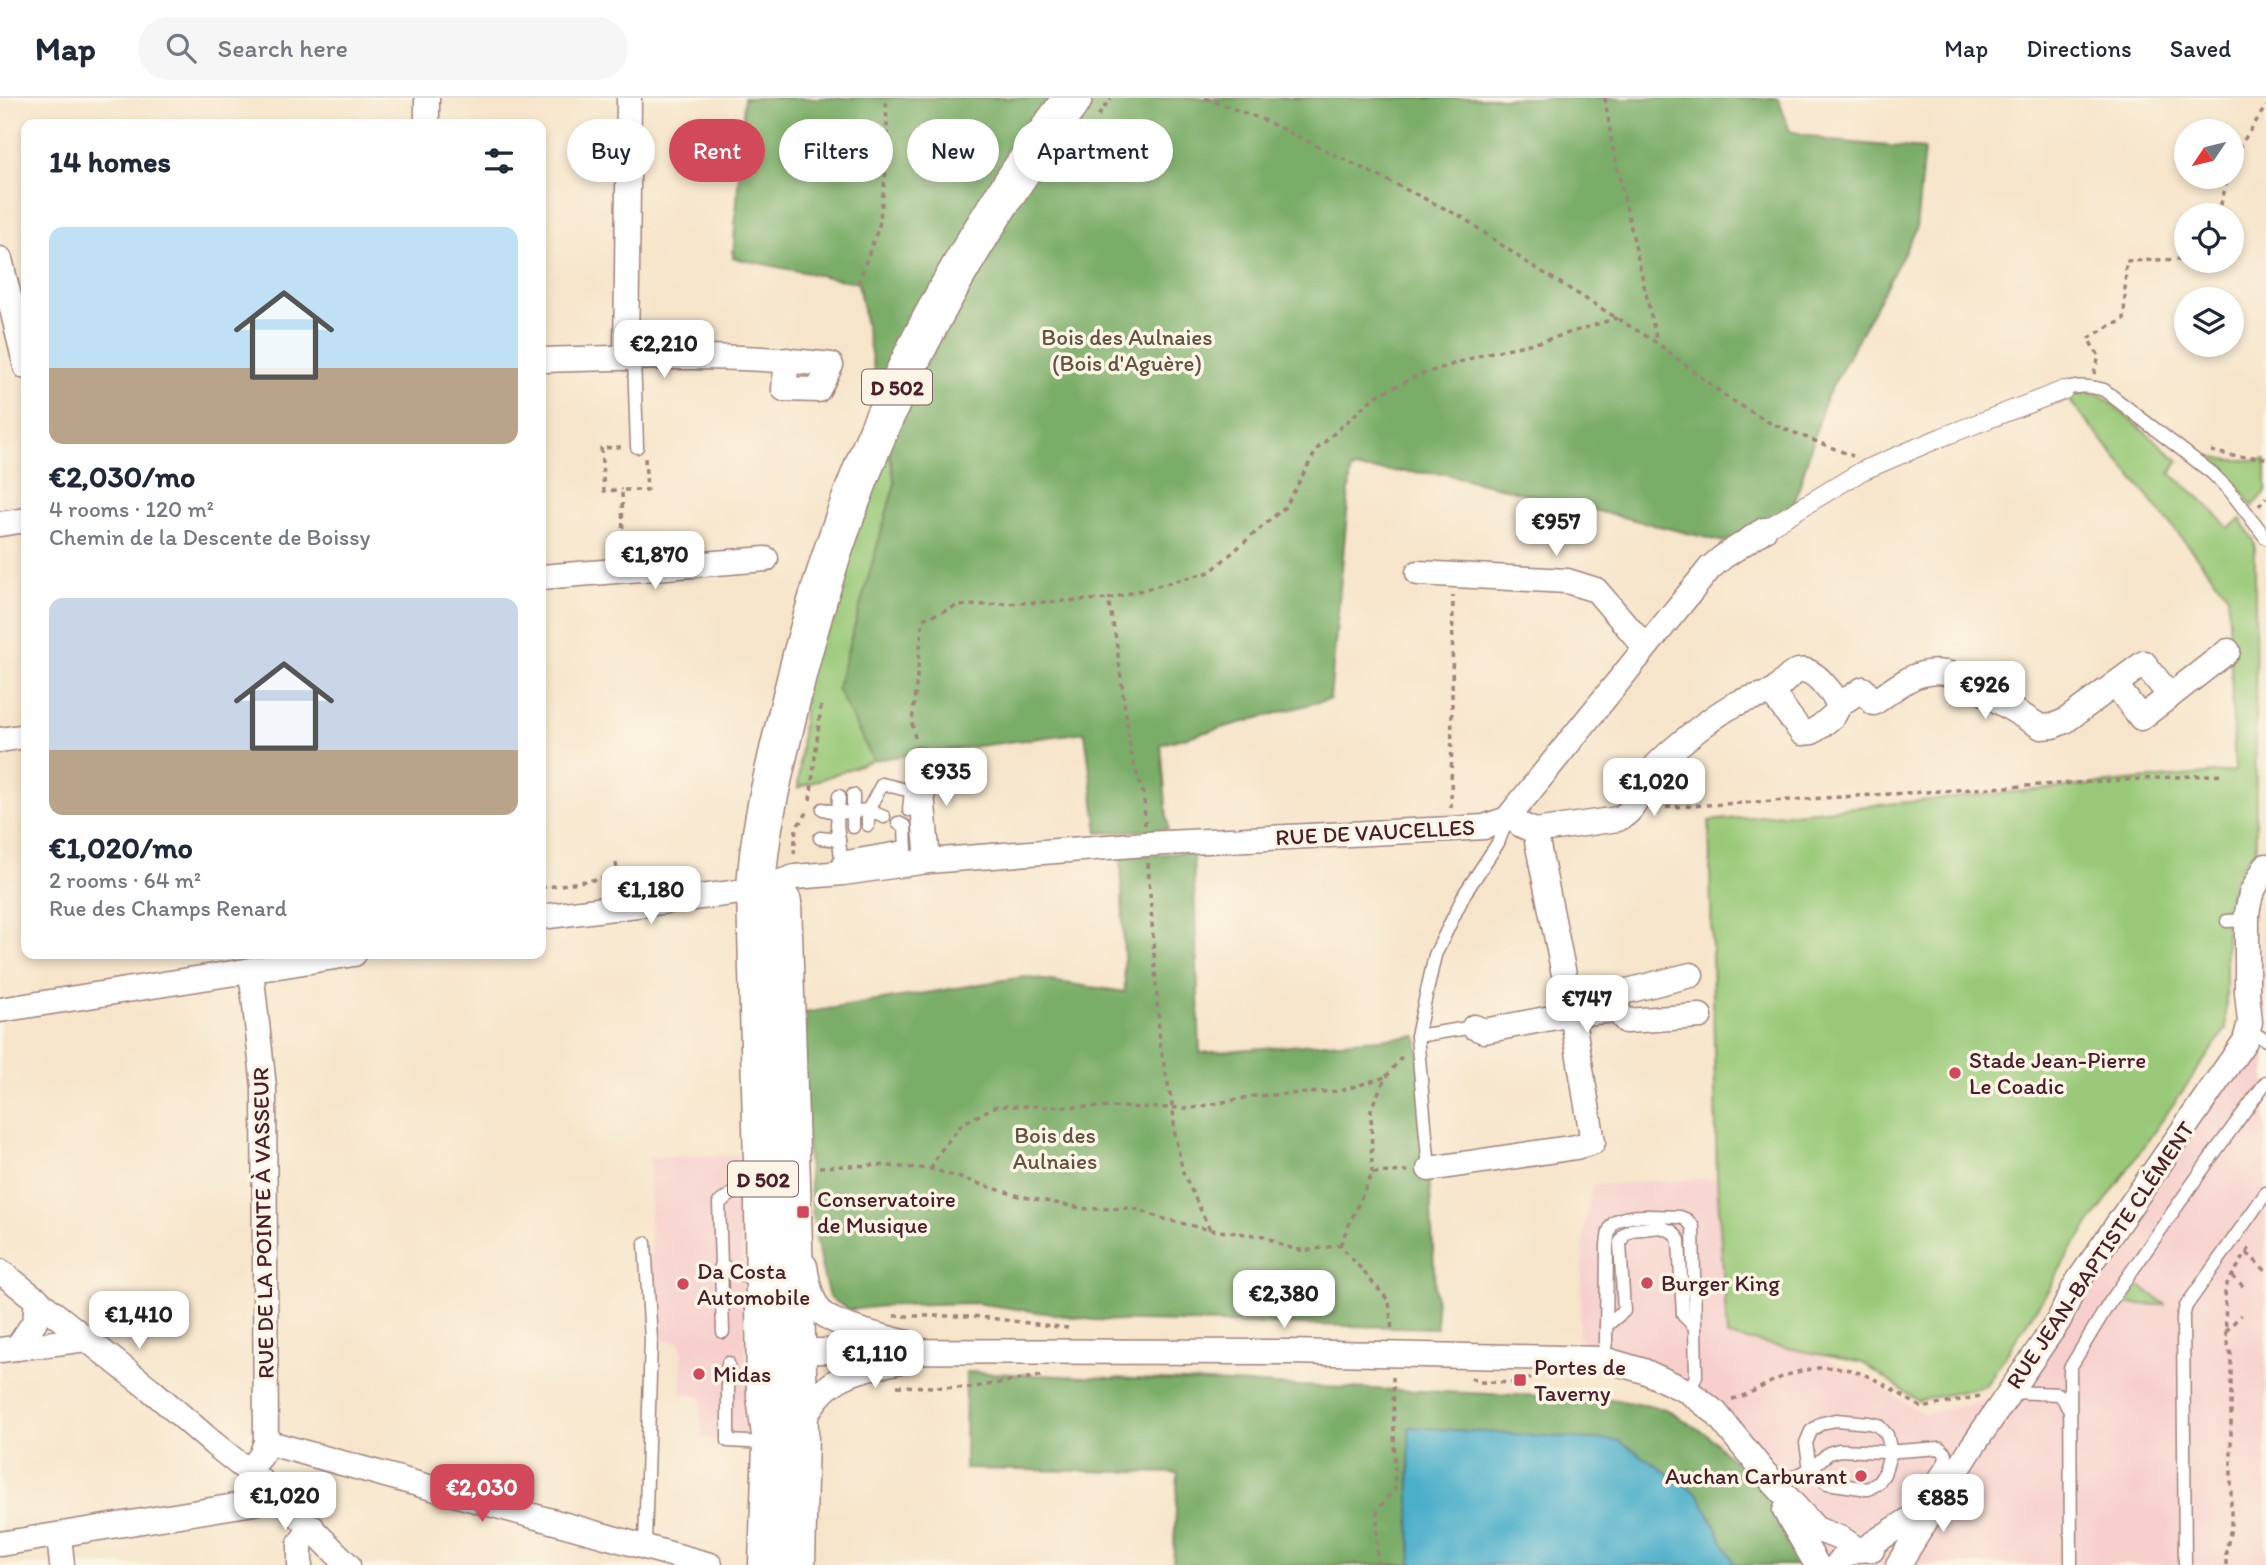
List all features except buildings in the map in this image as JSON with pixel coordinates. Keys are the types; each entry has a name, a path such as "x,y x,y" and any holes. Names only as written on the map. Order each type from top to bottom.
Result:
{"main road":[{"name":"D 502","path":"782,1351 765,1286 764,1180 782,795 806,701 804,643 826,567 869,450 911,356 962,262 1017,175 1084,109"},
{"name":"D 502","path":"778,882 792,1210 782,1351 766,1396 785,1438 796,1565"},
{"name":"D 502","path":"768,1565 771,1515 785,1438"}],"street":[{"path":"427,98 427,119"},
{"path":"629,98 630,357"},
{"path":"0,259 21,346"},
{"path":"546,360 630,357 787,360"},
{"name":"RUE DE VAUCELLES","path":"546,916 778,882 837,866 913,857 1483,827 1507,819 1710,568 1723,557 1869,468 2063,390"},
{"path":"0,524 21,521"},
{"path":"546,577 766,559"},
{"path":"1418,573 1567,581 1596,590 1645,647"},
{"path":"2115,684 2141,718 2228,651"},
{"path":"1772,694 1802,733 1812,732 1821,726 1834,715 1840,704 1863,690 1874,703 1911,677 1925,672 1940,671 1955,675 2041,727 2065,722 2144,663 2170,696"},
{"path":"1507,819 1535,831 1618,819 1627,815 1633,809 1653,770 1665,757 1724,710 1744,700 1772,694 1791,675 1803,669 1812,671 1840,704"},
{"path":"0,740 21,737"},
{"path":"913,857 919,759"},
{"path":"1429,1169 1576,1147 1593,1142 1572,1014 1535,831"},
{"name":"RUE JEAN-BAPTISTE CLÉMENT","path":"1899,1565 1951,1481 2059,1320 2076,1284 2245,1041 2258,1027 2247,992 2237,921 2266,866"},
{"path":"0,1010 322,959"},
{"name":"RUE DE LA POINTE À VASSEUR","path":"251,970 264,1087 266,1442"},
{"path":"1616,1010 1619,993 1692,975"},
{"path":"1474,1027 1484,1031 1572,1014 1616,1010"},
{"path":"1616,1010 1626,1021 1699,1016"},
{"path":"792,1210 807,1279 821,1312 841,1324 949,1353"},
{"path":"0,1270 277,1494 348,1565"},
{"path":"8,1349 36,1321 37,1299"},
{"path":"8,1349 87,1339"},
{"path":"782,1351 1314,1353 1603,1359 1693,1384 1769,1479 1816,1529 1861,1549 1880,1554 1891,1565"},
{"path":"785,1438 816,1398 837,1378 877,1366 949,1353"},
{"path":"248,1471 261,1456 266,1442 710,1565"},
{"path":"1769,1479 1817,1565"},
{"name":"RUE JEAN-BAPTISTE CLÉMENT","path":"1837,1565 1844,1556 1861,1549 1924,1507 1951,1481"},
{"path":"0,1544 254,1503 277,1494"},
{"path":"300,1565 300,1543 312,1527"},
{"path":"59,1535 62,1565"}],"lane":[{"path":"630,357 637,447"},
{"path":"2063,390 2075,386 2104,390 2212,473 2231,492 2266,538"},
{"path":"837,866 861,845 872,853 913,857 901,824 911,791 882,784 871,804 868,825"},
{"path":"837,866 838,818 846,796 854,812 853,827"},
{"path":"823,816 838,818 871,804 888,803"},
{"path":"871,804 884,817"},
{"path":"1429,1169 1417,1036 1435,956 1465,893 1498,843 1507,819"},
{"path":"820,838 839,841"},
{"path":"1417,1036 1474,1027"},
{"path":"2071,1565 2070,1368 2127,1278 2266,1082"},
{"path":"723,1332 719,1203 747,1183 764,1180"},
{"path":"2185,1565 2183,1317 2186,1306 2266,1193"},
{"path":"1603,1359 1609,1233 1613,1223 1623,1217 1681,1217 1693,1227 1693,1384"},
{"path":"1606,1326 1624,1311 1620,1243 1624,1235 1631,1230 1661,1227 1673,1232 1678,1240 1684,1315 1694,1326"},
{"path":"645,1243 650,1339 645,1546"},
{"path":"721,1265 765,1286"},
{"path":"728,1363 728,1441 785,1438"},
{"path":"2010,1392 2058,1394 2070,1412"},
{"path":"1836,1420 1878,1425 1887,1435 1891,1452 1884,1474 1878,1483 1868,1489 1827,1483 1810,1469 1806,1443 1811,1431 1822,1423 1836,1420"},
{"path":"1769,1479 1810,1469 1829,1453 1839,1450 1891,1452 1940,1448 1947,1454 1945,1462 1929,1485 1924,1507"}],"path":[{"path":"858,283 879,226 888,154 886,98"},
{"path":"1084,109 1111,98"},
{"path":"1205,98 1266,121 1462,218 1523,260 1657,342 1728,398 1772,424 1869,468"},
{"path":"1605,98 1614,155 1657,342"},
{"path":"2244,140 2266,106"},
{"path":"2091,387 2098,356 2088,340 2110,325 2124,321 2126,261 2174,259"},
{"path":"1108,599 1210,572 1286,506 1317,449 1374,397 1419,375 1617,318"},
{"path":"2166,438 2233,456 2266,458"},
{"path":"645,446 647,490 622,490 604,491 601,448 645,446"},
{"path":"622,490 624,571"},
{"path":"2258,508 2266,496"},
{"path":"1451,829 1453,576"},
{"path":"1108,599 1131,754 1142,789 1145,822"},
{"path":"919,759 912,723 923,619 957,606 1114,599"},
{"path":"778,882 796,828 809,810 806,701"},
{"path":"1633,809 2225,774"},
{"path":"616,863 621,907"},
{"path":"1148,868 1160,1044 1173,1109 1175,1136 1183,1172 1210,1230"},
{"path":"546,887 618,876"},
{"path":"1340,1245 1372,1173 1371,1108 1387,1077 1417,1036"},
{"path":"931,1169 938,1154 962,1124 996,1106 1193,1108 1254,1096 1339,1091 1387,1077"},
{"path":"818,1167 876,1165 931,1169 1019,1196 1087,1209 1133,1208 1210,1230 1264,1236 1283,1246 1304,1251 1340,1245"},
{"path":"1372,1173 1429,1169"},
{"path":"2226,1565 2231,1528 2231,1355 2226,1332 2225,1287 2257,1234"},
{"path":"1340,1245 1389,1301 1393,1337"},
{"path":"2247,1252 2266,1271"},
{"path":"2232,1276 2245,1288"},
{"path":"883,1314 973,1316 1078,1329"},
{"path":"2226,1332 2241,1315"},
{"path":"1693,1384 1730,1399 1745,1396 1781,1377 1810,1369 1838,1367 1869,1374 1922,1408 1980,1396"},
{"path":"1377,1565 1377,1511 1395,1488 1392,1372"},
{"path":"894,1385 969,1388 1057,1373"},
{"path":"1462,1373 1479,1382 1525,1383 1534,1376"}],"shaded area":[{"path":"2266,891 2266,1565 1816,1565 1786,1512 1716,1413 1603,1359 1579,1339 1584,1229 1592,1185 1717,1178 1727,1336 1811,1352 1870,1379 1923,1414 1994,1399 2093,1271 2251,1048 2262,992 2261,903"},
{"path":"738,1155 749,1442 701,1439 701,1396 682,1395 681,1342 651,1339 650,1157"}],"green space":[{"name":"Bois des Aulnaies (Bois d'Aguère)","path":"744,98 1778,98 1790,131 1831,141 1924,149 1916,230 1825,400 1792,511 1724,542 1445,474 1351,469 1330,699 1161,744 1168,829 1098,833 1085,732 873,760 837,688 895,483 858,283 733,258 738,182 765,182 765,119 743,119"},
{"path":"953,291 837,688 873,760 798,788 807,666 854,521"},
{"name":"Stade Jean-Pierre Le Coadic","path":"2074,393 2101,395 2179,461 2170,474 2201,499 2228,528 2241,519 2253,540 2256,851 2243,863 2226,905 2226,1029 2069,1253 2049,1289 1985,1386 1918,1401 1863,1363 1727,1336 1717,1178 1709,821 2235,771 2228,595 2066,396"},
{"path":"2210,456 2230,460 2266,460 2266,492 2252,507 2233,480 2208,458"},
{"name":"Bois des Aulnaies","path":"1193,852 1200,1053 1417,1036 1429,1169 1437,1328 1094,1320 975,1303 893,1305 849,1310 829,1297 810,1192 803,1013 1023,977 1125,992 1121,857"},
{"path":"2137,1284 2165,1305 2123,1304 2122,1299 2133,1285"},
{"path":"966,1372 1611,1399 1665,1409 1708,1435 1769,1499 1805,1565 1173,1565 1178,1473 965,1469"}],"water":[{"path":"1409,1427 1620,1441 1698,1494 1735,1565 1411,1563"}],"place":[{"name":"Stade Jean-Pierre Le Coadic","path":"1955,1073"},
{"name":"Conservatoire de Musique","path":"803,1212"},
{"name":"Burger King","path":"1647,1283"},
{"name":"Da Costa Automobile","path":"683,1284"},
{"name":"Midas","path":"699,1374"},
{"name":"Portes de Taverny","path":"1520,1380"},
{"name":"Auchan Carburant","path":"1861,1476"}]}
